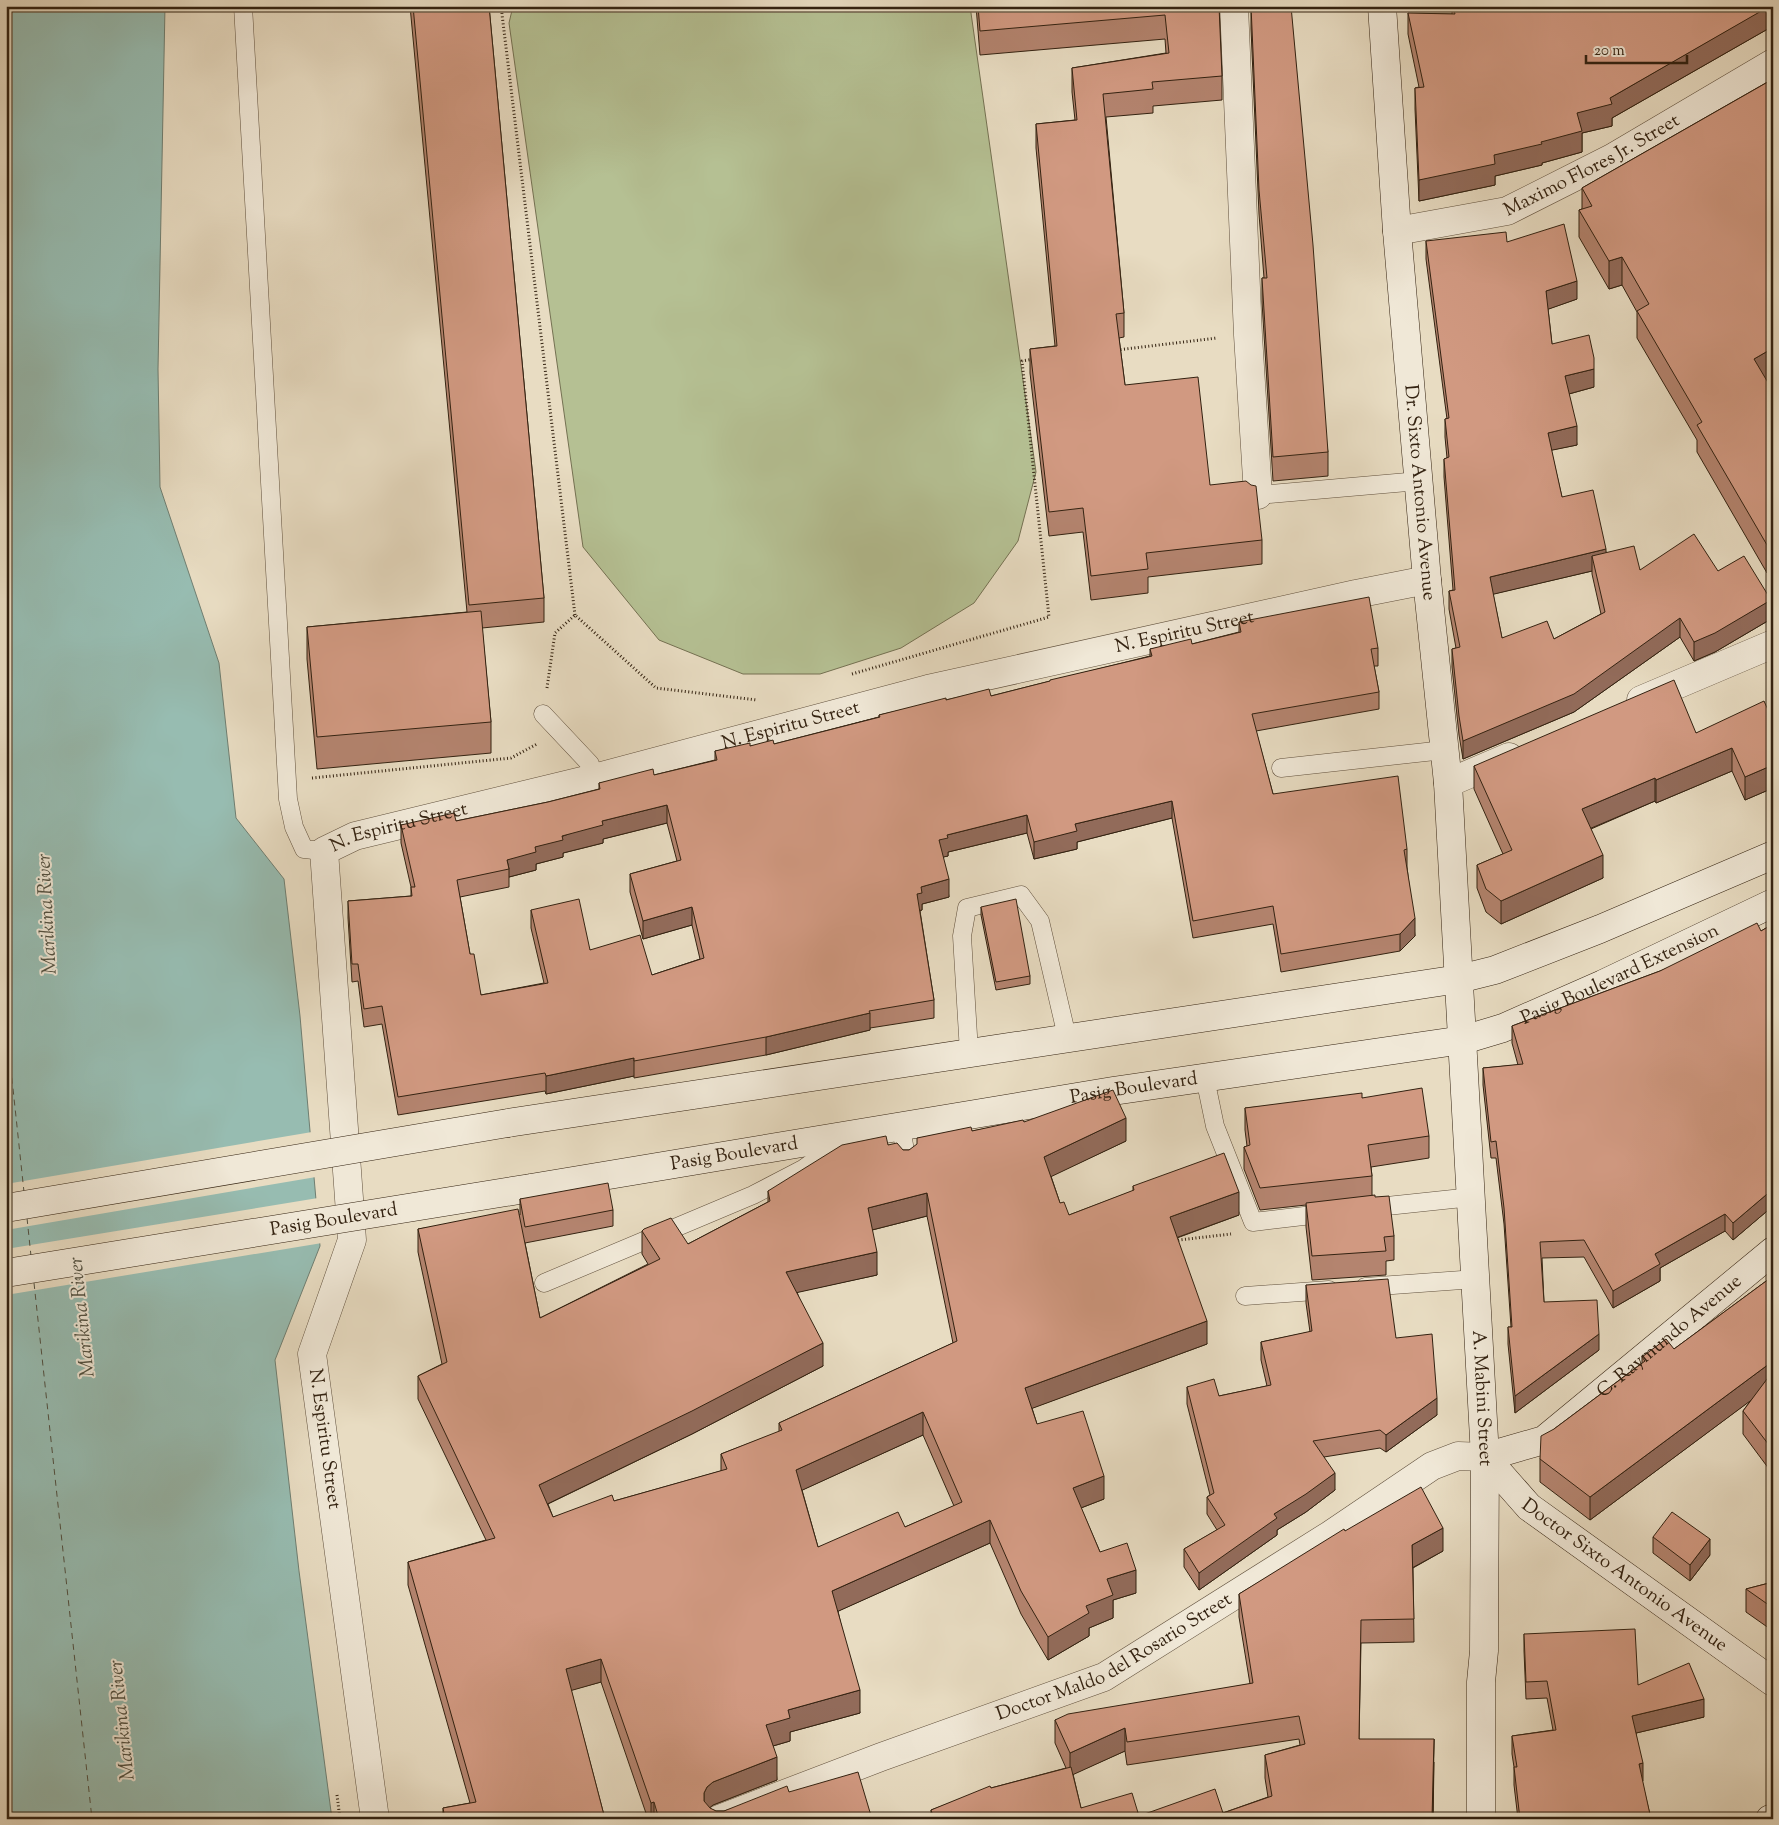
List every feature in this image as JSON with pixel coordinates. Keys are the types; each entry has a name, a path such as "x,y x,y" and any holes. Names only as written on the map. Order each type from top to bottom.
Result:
{"main road":[{"path":"1234,6 1248,334 1258,495"},
{"name":"Dr. Sixto Antonio Avenue","path":"1382,6 1397,231 1427,580 1448,783 1459,979"},
{"name":"Maximo Flores Jr. Street","path":"1397,231 1507,211 1612,158 1773,63"},
{"name":"N. Espiritu Street","path":"375,1819 312,1354 352,1240 324,851 355,836 594,778 928,688 1427,580"},
{"path":"1617,710 1772,649"},
{"path":"1448,783 1528,748"},
{"path":"6,1208 508,1123 1459,979 1495,970 1600,929 1773,855"},
{"name":"Pasig Boulevard Extension","path":"1463,1040 1504,1028 1773,903"},
{"name":"A. Mabini Street","path":"1459,979 1485,1457 1481,1819"},
{"name":"Pasig Boulevard","path":"6,1273 1205,1078 1463,1040"},
{"name":"C. Raymundo Avenue","path":"1485,1457 1544,1440 1773,1251"},
{"name":"Doctor Maldo del Rosario Street","path":"719,1819 881,1757 1104,1677 1330,1535 1432,1466 1458,1456 1485,1457"},
{"name":"Doctor Sixto Antonio Avenue","path":"1485,1457 1529,1507 1773,1682"}],"lane":[{"path":"243,6 288,799 294,828 304,849 324,851"},
{"path":"1258,495 1419,480"},
{"path":"544,714 590,764 594,778"},
{"path":"1281,768 1444,750"},
{"path":"969,1052 962,936 967,908 1021,895 1040,921 1067,1037"},
{"path":"1205,1078 1219,1136 1253,1222 1472,1197"},
{"path":"900,1127 907,1163"},
{"path":"544,1283 753,1195 803,1169 848,1136"},
{"path":"1245,1296 1476,1279"}],"path":[{"path":"502,6 575,615 656,688 760,701"},
{"path":"1110,350 1248,334"},
{"path":"844,676 1049,617 1022,360 1042,358"},
{"path":"544,714 555,632 575,615"},
{"path":"312,778 511,758 560,732"},
{"path":"1171,1244 1179,1240"}],"green space":[{"path":"513,6 970,6 1036,472 1018,541 974,603 901,648 820,674 743,674 659,640 583,547 509,23"}],"water":[{"name":"Marikina River","path":"6,6 165,6 158,369 160,487 219,663 236,818 284,879 300,1016 320,1246 275,1360 299,1571 332,1819 6,1819"}],"pier":[{"path":"312,1132 316,1177 6,1230 6,1184"},
{"path":"318,1198 322,1243 6,1295 6,1249"}],"building":[{"path":"413,6 489,6 544,598 469,605"},
{"path":"978,6 1219,6 1222,76 1152,82 1153,89 1103,94 1124,313 1116,314 1125,385 1198,377 1210,485 1246,481 1256,486 1262,540 1146,553 1148,569 1091,576 1083,508 1049,512 1030,349 1057,346 1036,124 1077,120 1072,68 1169,53 1165,15 980,31"},
{"path":"1251,6 1291,6 1313,245 1328,452 1273,457 1262,278 1267,278 1259,190"},
{"path":"1453,6 1770,6 1610,98 1612,104 1577,113 1582,131 1541,142 1542,144 1494,155 1495,164 1419,180 1415,88 1424,87 1408,13 1455,14"},
{"path":"1773,79 1773,348 1754,359 1773,391 1773,542 1767,545 1697,425 1702,422 1637,311 1649,304 1622,257 1609,261 1579,210 1592,206 1582,188"},
{"path":"1564,224 1577,281 1546,291 1552,344 1589,335 1594,358 1594,369 1565,376 1577,426 1548,433 1562,497 1593,490 1606,549 1490,577 1502,638 1547,621 1554,639 1605,612 1592,556 1634,546 1640,570 1694,534 1718,571 1744,556 1771,600 1715,633 1694,642 1680,618 1574,694 1463,741 1452,649 1460,647 1449,591 1455,590 1444,459 1449,457 1445,419 1449,418 1426,241 1506,232 1507,242"},
{"path":"1369,597 1378,648 1371,649 1379,692 1252,714 1273,794 1398,776 1407,849 1404,850 1415,918 1400,934 1281,954 1273,906 1193,921 1172,801 1075,824 1077,831 1034,842 1027,815 947,835 948,838 939,840 949,879 921,887 922,893 917,894 934,1000 869,1011 870,1013 766,1037 634,1061 634,1058 546,1076 545,1073 398,1097 382,1006 364,1009 358,964 352,964 348,901 412,896 411,887 415,887 401,825 454,813 456,821 548,802 600,789 599,783 653,769 654,775 717,760 715,751 750,743 750,746 773,740 774,744 880,717 879,715 989,689 991,696 1152,656 1150,649 1191,639 1192,644 1241,632 1239,622","holes":["667,805 681,860 630,874 643,921 692,907 704,958 652,975 640,935 590,950 579,899 531,910 548,983 481,995 474,954 470,954 457,880 509,869 507,860 536,852 535,847 563,840 562,836 603,825 602,821"]},
{"path":"481,611 491,722 317,737 307,627"},
{"path":"1674,680 1696,733 1764,701 1773,721 1773,765 1745,777 1732,748 1582,809 1603,855 1501,901 1486,889 1477,865 1512,850 1474,766"},
{"path":"1016,899 1030,976 996,982 981,907"},
{"path":"1757,923 1761,931 1773,924 1773,1189 1733,1223 1725,1214 1655,1254 1660,1264 1613,1291 1584,1240 1540,1242 1544,1302 1597,1300 1599,1334 1515,1396 1508,1327 1512,1327 1504,1208 1496,1141 1491,1142 1483,1068 1523,1064 1512,1026 1660,971"},
{"path":"1422,1088 1429,1136 1368,1145 1372,1176 1260,1188 1244,1147 1250,1145 1245,1108 1362,1093 1362,1098"},
{"path":"1113,1090 1126,1118 1044,1157 1060,1203 1064,1202 1069,1215 1134,1190 1133,1186 1224,1153 1239,1192 1170,1217 1207,1321 1025,1388 1037,1424 1083,1411 1104,1476 1073,1488 1100,1552 1127,1543 1136,1570 1107,1579 1113,1595 1086,1606 1089,1613 1048,1637 1021,1591 990,1520 832,1591 860,1690 788,1710 790,1718 766,1725 777,1757 713,1782 704,1793 704,1801 710,1808 716,1811 724,1811 787,1786 789,1792 858,1772 872,1819 659,1819 654,1802 651,1803 601,1659 566,1669 605,1819 445,1819 443,1808 476,1802 408,1562 495,1538 418,1376 447,1362 418,1229 518,1209 540,1318 660,1259 642,1231 644,1229 671,1218 688,1244 770,1201 768,1191 842,1145 886,1136 888,1145 897,1143 903,1150 909,1150 917,1144 917,1138 971,1127 972,1131 1023,1120 1024,1122","holes":["927,1193 957,1341 779,1423 782,1430 721,1454 727,1469 614,1501 612,1495 553,1517 539,1485 692,1411 823,1343 786,1272 877,1252 868,1208","923,1412 962,1502 905,1527 898,1512 818,1547 796,1470"]},
{"path":"608,1183 613,1210 525,1227 520,1199"},
{"path":"1375,1195 1375,1197 1389,1196 1394,1236 1384,1237 1386,1251 1312,1256 1306,1203"},
{"path":"1773,1276 1773,1361 1590,1497 1540,1459 1541,1436 1554,1429 1645,1361 1642,1357 1666,1339 1674,1349"},
{"path":"1388,1279 1396,1338 1432,1334 1437,1398 1386,1435 1380,1430 1313,1441 1335,1473 1274,1514 1277,1518 1199,1573 1184,1549 1225,1525 1207,1497 1214,1493 1187,1387 1214,1379 1219,1396 1271,1385 1261,1342 1312,1331 1306,1285"},
{"path":"1773,1371 1773,1449 1772,1449 1743,1411"},
{"path":"1421,1487 1443,1528 1412,1545 1414,1619 1361,1620 1359,1739 1434,1739 1432,1819 934,1819 931,1810 990,1786 991,1788 1071,1767 1081,1808 1132,1793 1139,1816 1215,1789 1223,1813 1272,1796 1265,1755 1305,1744 1299,1716 1127,1742 1125,1728 1070,1753 1055,1720 1068,1714 1253,1683 1239,1594 1344,1529 1345,1531"},
{"path":"1672,1512 1710,1539 1690,1565 1653,1537"},
{"path":"1773,1582 1773,1608 1746,1589"},
{"path":"1635,1629 1638,1685 1689,1663 1704,1699 1632,1716 1643,1763 1639,1764 1651,1819 1520,1819 1514,1767 1517,1767 1512,1736 1556,1730 1547,1681 1526,1682 1524,1634"}],"ferry route":[{"path":"6,19 7,6"},
{"path":"6,1023 24,1192"},
{"path":"27,1218 31,1256"},
{"path":"34,1283 92,1819"}]}
